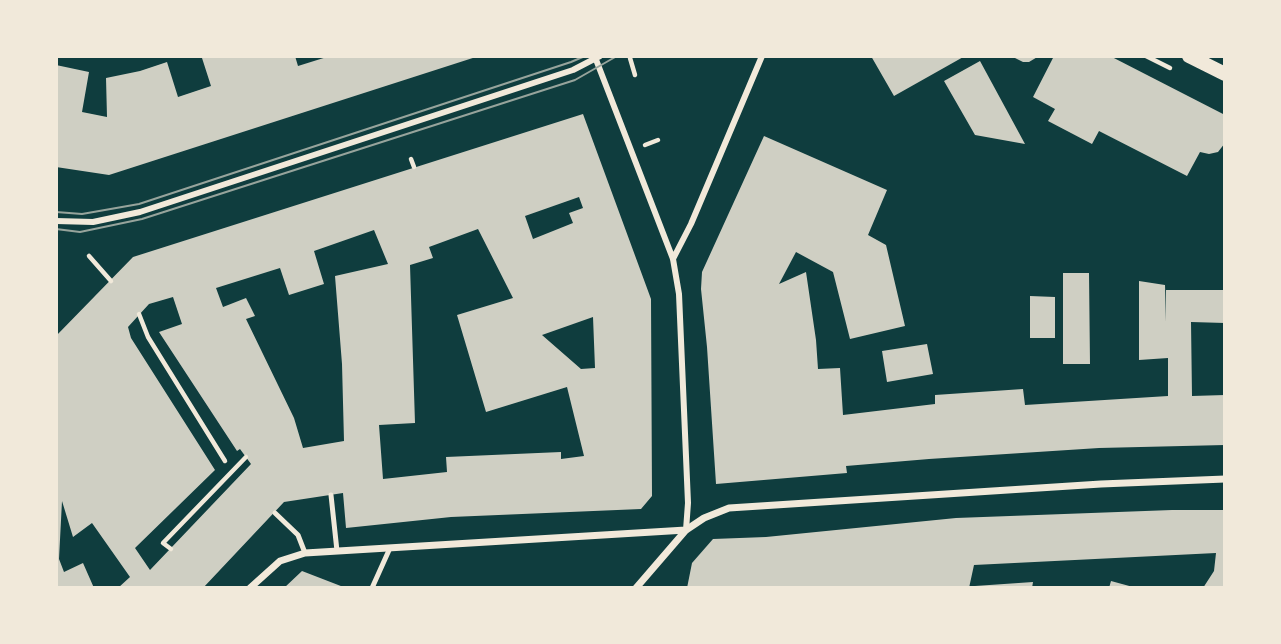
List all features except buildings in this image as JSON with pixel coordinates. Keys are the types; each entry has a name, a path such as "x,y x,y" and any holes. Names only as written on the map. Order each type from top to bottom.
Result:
{"main road":[{"path":"1189,56 1225,74"}],"street":[{"path":"673,259 691,224 762,56"},
{"path":"56,221 93,222 140,212 573,70 597,57 673,259 679,294 688,503 686,530"},
{"path":"636,588 686,530 704,518 729,508 1101,484 1225,480"},
{"path":"250,588 280,561 305,553 686,530"}],"lane":[{"path":"331,495 337,551"},
{"path":"275,513 298,535 305,553"},
{"path":"372,588 390,548"}],"path":[{"path":"630,58 635,75"},
{"path":"644,145 658,140"},
{"path":"411,159 414,167"},
{"path":"89,256 111,281"},
{"path":"139,314 148,337 225,461"},
{"path":"171,549 163,543 246,457"}],"tram line":[{"path":"56,212 82,214 139,204 585,56"},
{"path":"56,229 80,232 142,219 575,80 617,56"}]}
